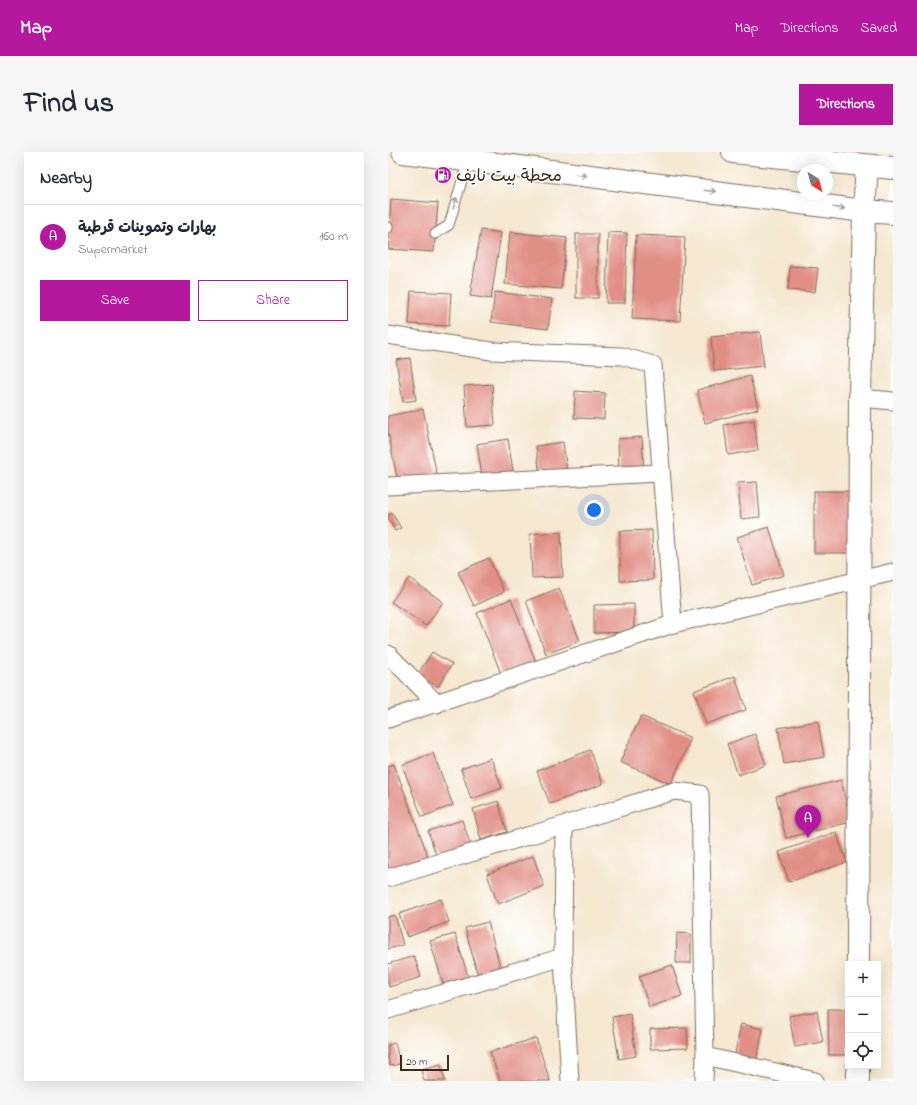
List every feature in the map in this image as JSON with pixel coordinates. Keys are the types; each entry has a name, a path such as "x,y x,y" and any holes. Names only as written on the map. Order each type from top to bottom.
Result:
{"street":[{"path":"403,152 864,211 893,213"},
{"path":"733,152 867,159 893,168"},
{"path":"858,961 860,398 864,211 867,159"},
{"path":"388,335 491,351 622,356 654,365 673,624"},
{"path":"860,398 893,401"},
{"path":"388,486 661,473"},
{"path":"388,719 437,704 673,624 893,572"},
{"path":"388,654 437,704"},
{"path":"388,878 674,790 700,794 705,1056 704,1081"},
{"path":"564,825 564,957 570,1081"},
{"path":"388,1010 564,957"},
{"path":"705,1056 815,1081"},
{"path":"858,1069 858,1081"}],"lane":[{"path":"435,234 449,225 468,160"}],"building":[{"path":"391,199 438,203 434,252 388,249"},
{"path":"481,230 501,233 491,299 470,296"},
{"path":"510,232 567,238 561,289 505,284"},
{"path":"608,232 627,233 625,303 606,303"},
{"path":"576,234 598,234 598,298 576,298"},
{"path":"636,235 685,237 680,321 632,319"},
{"path":"790,266 818,268 815,292 788,290"},
{"path":"411,291 451,293 449,326 409,324"},
{"path":"495,292 552,299 548,329 491,322"},
{"path":"760,332 764,366 714,371 711,337"},
{"path":"410,358 416,400 403,402 396,360"},
{"path":"750,376 758,409 705,423 697,390"},
{"path":"492,384 495,425 467,427 464,386"},
{"path":"575,391 605,393 604,419 574,418"},
{"path":"423,409 437,475 398,483 388,431 388,416"},
{"path":"754,420 758,450 728,455 724,425"},
{"path":"642,437 644,472 619,473 618,439"},
{"path":"508,439 513,471 482,476 477,444"},
{"path":"563,442 568,479 541,483 536,446"},
{"path":"757,482 760,517 741,519 738,483"},
{"path":"814,491 853,491 853,553 814,553"},
{"path":"392,513 401,528 395,531 388,518 388,515"},
{"path":"769,527 784,575 752,585 737,537"},
{"path":"652,530 653,580 620,581 620,531"},
{"path":"561,532 563,577 532,578 530,534"},
{"path":"489,558 504,592 474,606 458,572"},
{"path":"409,578 443,602 426,626 391,602"},
{"path":"559,588 580,641 546,654 526,601"},
{"path":"511,599 536,662 502,676 477,613"},
{"path":"634,604 634,632 594,633 594,605"},
{"path":"432,652 452,664 438,687 418,674"},
{"path":"735,676 746,710 706,724 694,691"},
{"path":"641,716 691,738 671,784 620,762"},
{"path":"818,721 824,757 784,764 778,728"},
{"path":"755,734 766,765 738,775 727,744"},
{"path":"590,750 603,784 550,804 537,771"},
{"path":"433,753 453,805 422,817 402,765"},
{"path":"491,758 502,788 471,799 461,769"},
{"path":"394,764 432,867 394,882 388,864 388,766"},
{"path":"841,780 851,822 786,838 776,796"},
{"path":"498,801 507,832 481,840 473,809"},
{"path":"462,820 471,846 437,858 428,831"},
{"path":"836,832 847,862 789,882 779,852"},
{"path":"533,856 544,886 498,904 487,874"},
{"path":"441,899 449,922 407,937 399,914"},
{"path":"395,915 403,945 388,949 388,917"},
{"path":"488,922 503,977 480,983 465,928"},
{"path":"677,933 691,934 691,963 676,963"},
{"path":"455,934 472,989 447,996 430,941"},
{"path":"414,956 421,977 389,987 388,964"},
{"path":"672,965 682,996 649,1007 639,976"},
{"path":"828,1009 845,1009 845,1055 829,1055"},
{"path":"817,1011 823,1042 795,1047 789,1016"},
{"path":"630,1014 636,1056 619,1059 612,1017"},
{"path":"741,1024 763,1029 756,1063 734,1058"},
{"path":"687,1028 688,1048 650,1049 650,1029"},
{"path":"536,1038 550,1081 500,1081 490,1052"},
{"path":"395,1043 400,1064 390,1066 388,1045"},
{"path":"441,1064 445,1081 424,1081 421,1069"}],"place":[{"name":"محطة بيت نايف","path":"443,175"},
{"name":"بهارات وتموينات قرطبة","path":"808,838"}]}
